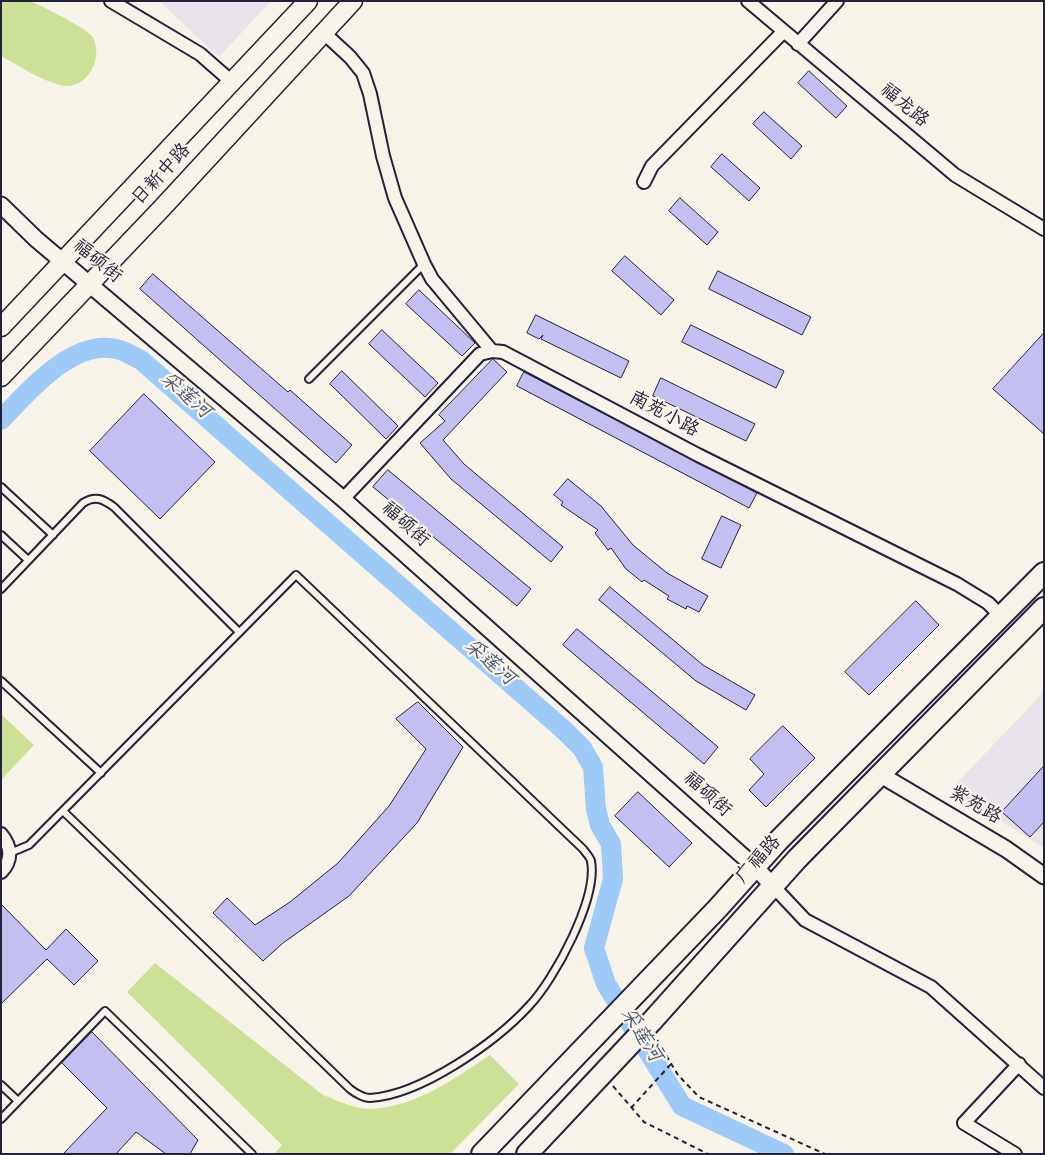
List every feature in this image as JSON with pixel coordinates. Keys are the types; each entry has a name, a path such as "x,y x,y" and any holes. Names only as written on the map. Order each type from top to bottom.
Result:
{"main road":[{"name":"日新中路","path":"1,327 308,1"},
{"name":"日新中路","path":"1,377 163,207 353,1"},
{"name":"广福路","path":"482,1154 718,908 754,867 1044,573"},
{"name":"广福路","path":"527,1154 652,1021 773,886 968,683 1044,608"}],"street":[{"path":"111,1 200,54 232,82"},
{"name":"福龙路","path":"748,1 955,175 1044,229"},
{"path":"798,44 837,1"},
{"path":"324,32 350,57 362,72 370,94 383,156 395,198 424,264 432,279 492,351 480,354 343,499"},
{"path":"644,182 652,166 783,32"},
{"name":"福硕街","path":"1,206 62,262 343,499 773,886"},
{"name":"南苑小路","path":"492,351 503,352 698,455 957,584 988,603 1001,616"},
{"name":"紫苑路","path":"881,775 1006,849 1044,876"},
{"path":"1,834 9,846 10,853 8,863 1,872"},
{"path":"773,886 805,920 931,987 1044,1088"},
{"path":"1015,1154 964,1124 1018,1064"}],"lane":[{"path":"309,379 424,264"},
{"path":"1,487 53,535"},
{"path":"1,589 83,503 96,498 104,499 239,632"},
{"path":"1,535 28,560"},
{"path":"10,853 29,845 296,575 582,849 591,860 591,880 584,911 564,954 530,1005 488,1043 443,1072 391,1093 369,1098 355,1093 63,811"},
{"path":"1,681 100,774"},
{"path":"1,1119 104,1011 252,1154"},
{"path":"1,1085 18,1101"}],"path":[{"path":"652,1021 654,1036 671,1064 699,1097 825,1154"},
{"path":"631,1108 671,1064"},
{"path":"602,1073 644,1122 708,1154"}],"shaded area":[{"path":"159,1 271,1 219,57"},
{"path":"1044,692 1044,848 950,790"}],"green space":[{"path":"1,1 28,1 72,22 92,36 96,54 95,63 91,71 78,83 70,86 60,85 38,76 1,56"},
{"path":"1,714 34,745 1,780"},
{"path":"155,963 323,1095 359,1108 387,1107 419,1097 449,1082 490,1055 519,1084 450,1154 274,1154 282,1145 127,992"}],"building":[{"path":"809,71 847,106 836,118 798,83"},
{"path":"764,112 802,146 791,159 753,124"},
{"path":"722,154 760,188 749,201 711,167"},
{"path":"680,198 718,232 707,245 669,211"},
{"path":"625,256 674,300 661,315 612,271"},
{"path":"718,271 811,317 802,335 709,289"},
{"path":"153,274 288,392 290,390 352,445 336,463 140,289"},
{"path":"419,290 475,343 462,356 406,304"},
{"path":"536,315 629,361 621,378 541,339 543,335 539,339 527,333"},
{"path":"691,325 784,371 776,388 682,342"},
{"path":"382,330 438,383 425,397 369,344"},
{"path":"1044,333 1044,434 993,389"},
{"path":"493,359 507,372 443,440 464,464 563,547 551,562 451,479 420,443 445,421 439,415"},
{"path":"342,371 398,426 386,439 330,384"},
{"path":"524,372 757,493 749,508 517,386"},
{"path":"661,378 755,424 746,441 653,396"},
{"path":"144,394 215,462 160,519 90,451"},
{"path":"388,470 531,589 517,606 373,487"},
{"path":"568,479 601,506 633,545 667,573 708,596 699,612 687,606 686,609 667,599 669,596 644,580 642,582 626,569 611,548 608,550 595,533 598,530 561,505 563,502 554,495"},
{"path":"722,516 741,525 721,568 702,559"},
{"path":"610,587 703,665 755,695 746,710 696,681 599,600"},
{"path":"916,601 939,625 869,695 845,672"},
{"path":"577,629 718,747 704,764 563,645"},
{"path":"418,702 463,747 417,823 349,896 283,943 263,961 213,913 227,898 255,925 290,902 338,863 389,806 426,749 396,719"},
{"path":"783,726 815,758 766,807 749,790 764,774 750,759"},
{"path":"1044,766 1044,822 1030,837 1002,812"},
{"path":"638,792 692,843 669,867 615,816"},
{"path":"1,904 46,950 66,929 98,961 74,985 47,959 1,1004"},
{"path":"92,1032 198,1140 190,1154 166,1154 136,1132 116,1154 63,1154 107,1108 62,1063"}],"waterway":[{"name":"采莲河","path":"1,420 39,381 70,358 86,351 103,348 120,350 141,360 565,731 582,748 593,767 596,809 600,825 611,844 613,879 594,948 606,984 682,1106 784,1154"}]}
